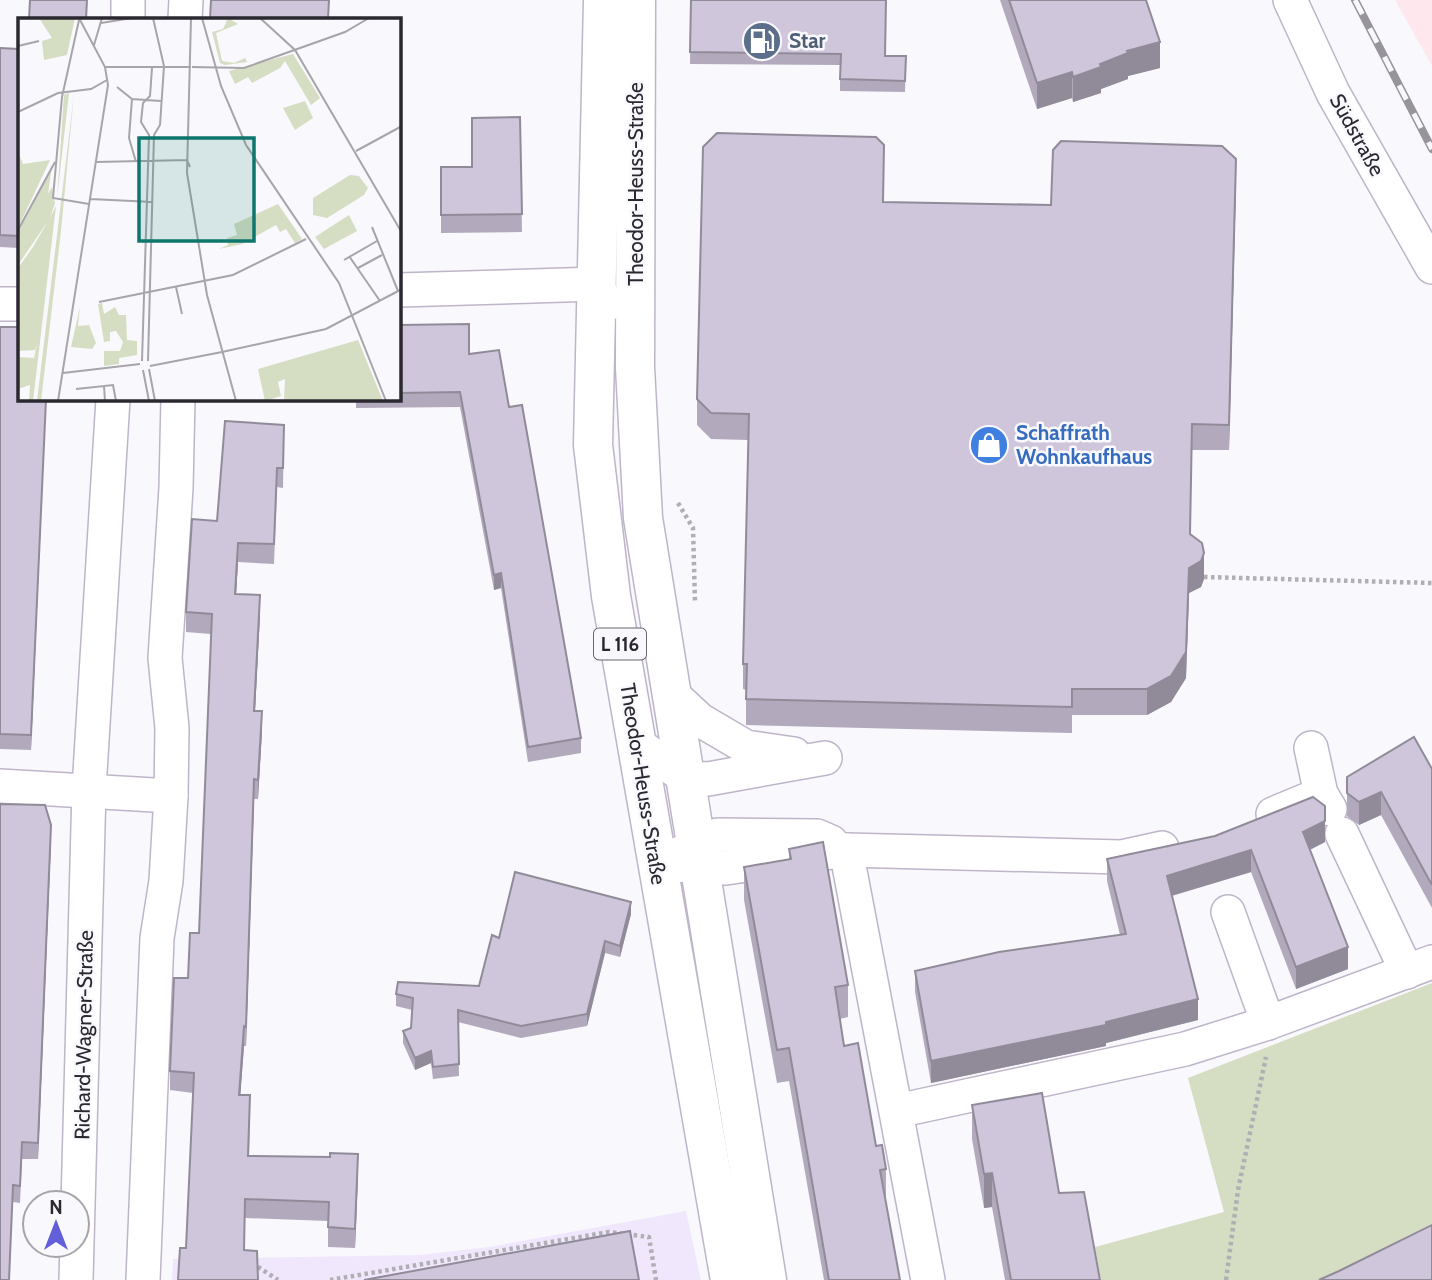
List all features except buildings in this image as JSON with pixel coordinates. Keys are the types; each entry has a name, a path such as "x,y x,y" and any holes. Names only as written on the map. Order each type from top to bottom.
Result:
{"main road":[{"name":"Theodor-Heuss-Straße","path":"603,0 593,445 611,596 730,1280"},
{"name":"Theodor-Heuss-Straße","path":"636,0 635,367 643,518 767,1280"}],"street":[{"path":"128,0 128,18"},
{"path":"185,18 186,0"},
{"name":"Südstraße","path":"1290,0 1333,93 1432,267"},
{"path":"401,290 597,284"},
{"name":"Theodor-Heuss-Straße","path":"597,284 635,367"},
{"path":"0,304 18,304"},
{"name":"Richard-Wagner-Straße","path":"76,1280 89,789 113,401"},
{"path":"143,1280 157,938 166,881 171,796 172,728 165,658 176,488 177,401"},
{"path":"636,743 686,778 708,779 825,758 746,747 700,720 671,693"},
{"path":"897,1111 1185,1049 1268,1023 1419,967 1331,812 1311,748"},
{"path":"0,786 89,789 171,796"},
{"path":"1243,826 1331,812"},
{"path":"656,863 700,857 726,868 846,850 1121,857 1196,841"},
{"path":"846,850 928,1280"},
{"path":"1228,912 1268,1023"}],"path":[{"path":"1204,577 1432,583"},
{"path":"1226,1280 1238,1189 1265,1058 1268,1023"},
{"path":"330,1280 609,1232 649,1237 656,1280"},
{"path":"248,1261 278,1280"}],"shaded area":[{"path":"1395,0 1432,0 1432,66"},
{"path":"686,1211 701,1280 172,1280 173,1259 420,1255 489,1247"}],"green space":[{"path":"1432,983 1432,1246 1364,1280 1101,1280 1095,1247 1224,1212 1188,1078"}],"railway":[{"path":"1355,0 1432,149"}],"place":[{"name":"Star","path":"762,41"},
{"name":"Schaffrath Wohnkaufhaus","path":"989,445"}]}
